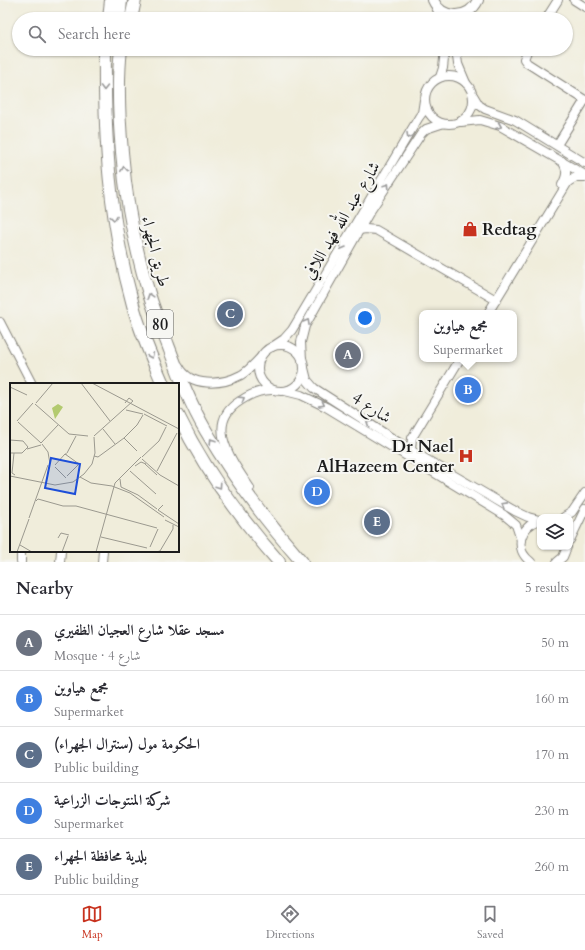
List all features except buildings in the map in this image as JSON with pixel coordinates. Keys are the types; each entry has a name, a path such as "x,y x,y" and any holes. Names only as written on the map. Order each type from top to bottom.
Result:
{"highway":[{"path":"105,12 106,0"},
{"path":"110,12 111,0"},
{"path":"120,12 121,0"},
{"path":"126,12 128,0"},
{"path":"132,12 135,0"},
{"name":"طريق الجهراء","path":"105,56 104,105 106,134 113,213 118,244 133,305 142,334 163,383"},
{"path":"115,56 119,65"},
{"path":"119,65 121,56"},
{"name":"طريق الجهراء","path":"119,65 121,138 129,211 150,298 181,380 205,430 231,472 255,506 302,562"},
{"path":"179,418 189,438 218,485 279,562"},
{"path":"256,534 262,551 269,562"}],"main road":[{"path":"474,6 485,0"},
{"path":"434,2 443,12"}],"street":[{"path":"550,12 558,0"},
{"path":"574,0 585,7"},
{"path":"434,2 438,12"},
{"path":"440,78 444,56"},
{"path":"457,56 458,64 466,83 479,106 516,120 585,162"},
{"path":"524,56 525,61 585,100 557,145"},
{"path":"466,83 458,78 449,76 440,78 432,83 426,91 424,100 429,115 441,124 448,125 480,120 500,126 585,176"},
{"path":"460,122 467,117 471,110 473,102 472,94"},
{"name":"شارع عبد الله فهد اللافي","path":"272,347 284,339 292,330 420,117 424,100"},
{"name":"شارع عبد الله فهد اللافي","path":"302,360 301,342 304,326 333,278 369,213 421,134 426,129 441,124"},
{"path":"490,310 558,197 566,176 565,167 562,162"},
{"path":"558,197 562,194 571,180 576,177 585,176"},
{"path":"369,213 376,230"},
{"path":"359,230 376,230 496,300"},
{"path":"0,322 31,383"},
{"path":"162,329 181,369 188,376 199,381 218,382 230,380 242,374 260,358"},
{"path":"272,390 265,386 258,373 260,358 263,353 272,347 279,345 286,346 299,353 302,360 304,368 303,376 299,383 293,388 285,391 264,390 249,395 231,406 222,426 223,436 226,447 257,501 292,550"},
{"path":"412,451 412,438 458,362"},
{"name":"شارع 4","path":"304,368 307,380 314,388 412,451 515,511 537,519"},
{"name":"شارع 4","path":"285,391 301,395 326,406 504,515 516,525 521,540 522,551 530,562"},
{"path":"398,442 412,438"},
{"path":"569,514 572,512 585,493"},
{"path":"573,534 585,509"},
{"path":"521,540 525,529 529,525 537,521"},
{"path":"558,562 563,557 566,550"},
{"path":"21,562 22,552"},
{"path":"60,562 61,552"},
{"path":"102,562 103,552"}],"place":[{"name":"Redtag","path":"470,229"},
{"name":"الحكومة مول (سنترال الجهراء)","path":"230,314"},
{"name":"مسجد عقلا شارع العجيان الظفيري","path":"348,355"},
{"name":"مجمع هياوين","path":"468,390"},
{"name":"Dr Nael AlHazeem Center","path":"466,456"},
{"name":"شركة المنتوجات الزراعية","path":"317,492"},
{"name":"بلدية محافظة الجهراء","path":"377,522"}]}
